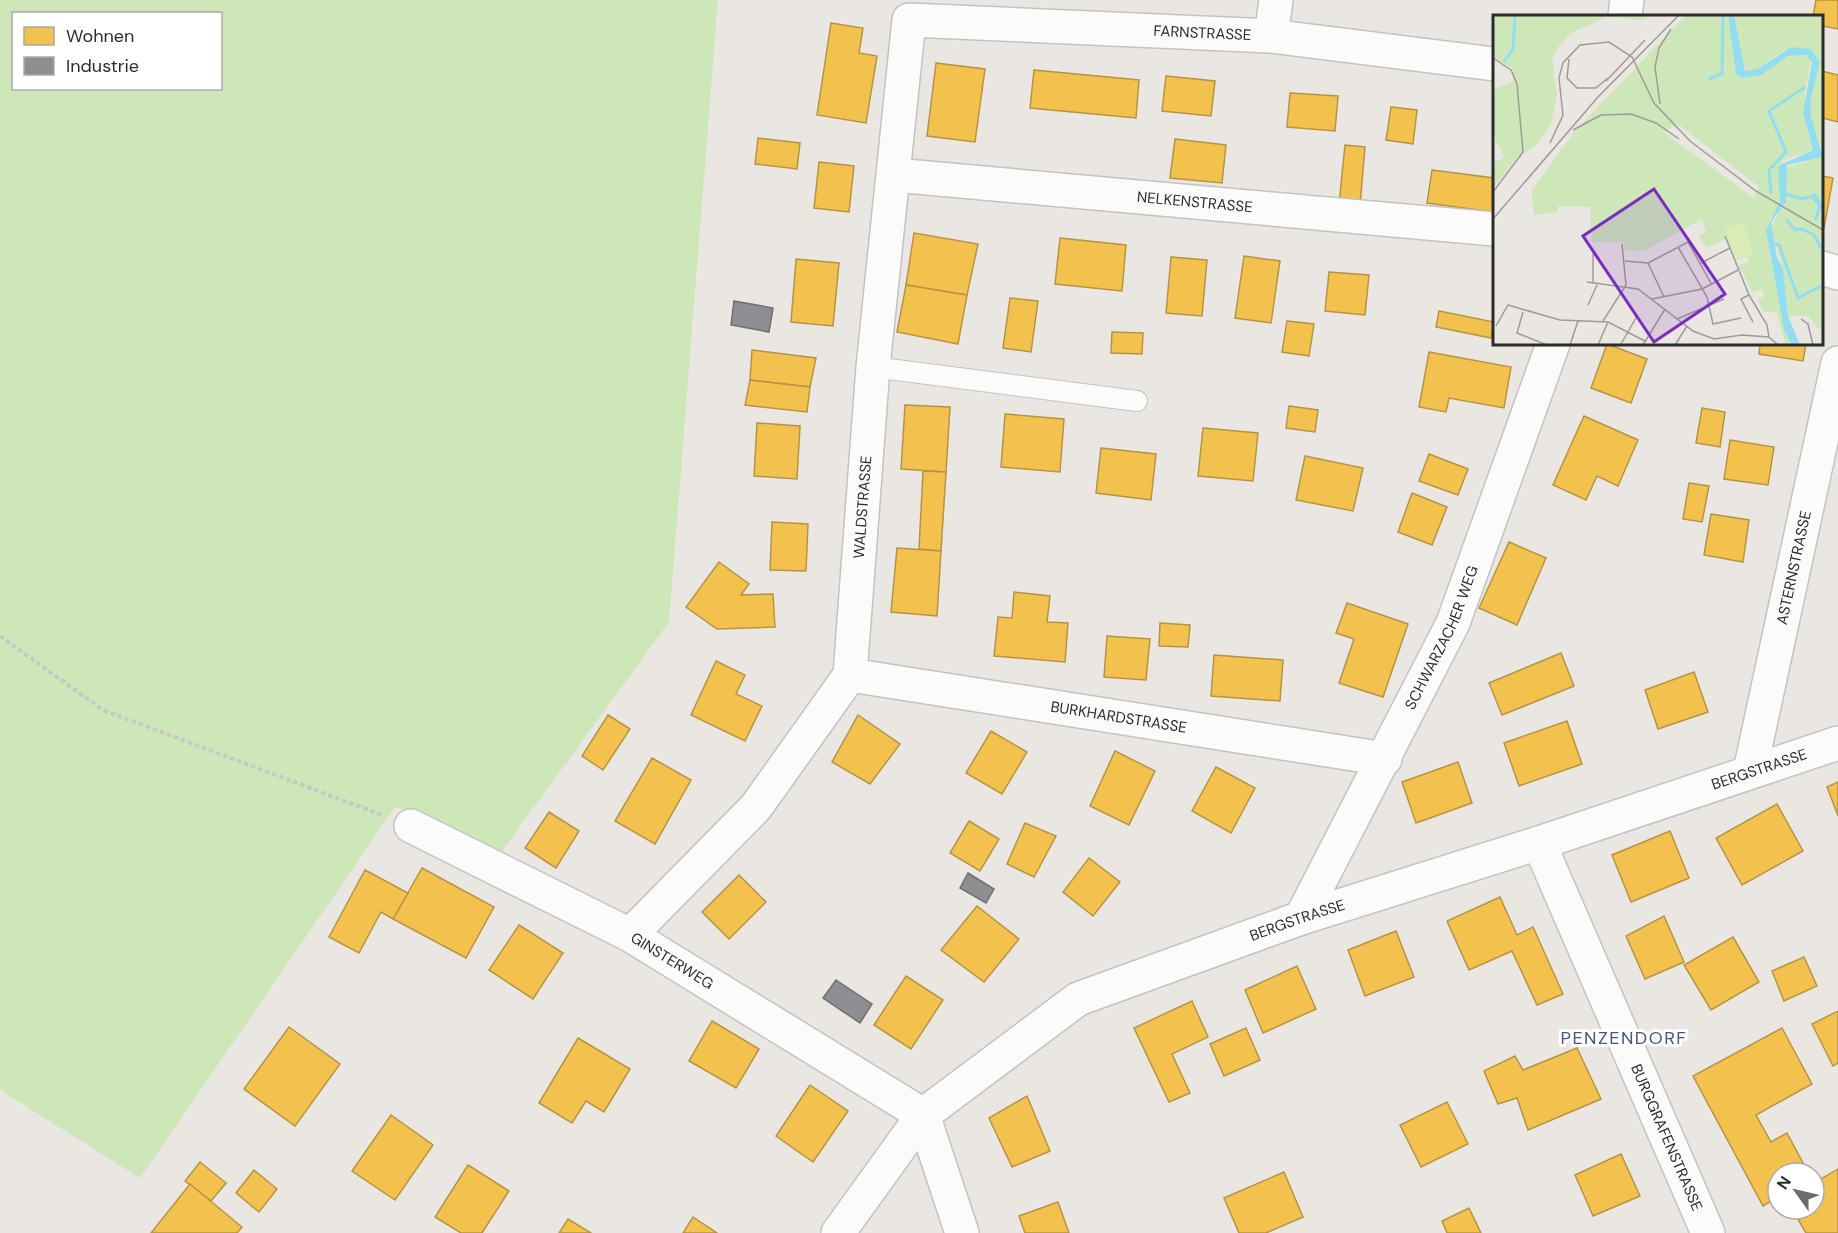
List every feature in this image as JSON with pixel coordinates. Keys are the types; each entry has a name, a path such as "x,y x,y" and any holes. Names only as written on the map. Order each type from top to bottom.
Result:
{"street":[{"path":"1271,36 1276,0"},
{"path":"1625,15 1627,0"},
{"name":"FARNSTRASSE","path":"910,10 1271,36 1493,64"},
{"name":"WALDSTRASSE","path":"850,675 873,368 910,10"},
{"name":"NELKENSTRASSE","path":"894,175 1493,230"},
{"path":"1823,269 1838,273"},
{"name":"SCHWARZACHER WEG","path":"1300,918 1385,759 1453,623 1552,345"},
{"name":"ASTERNSTRASSE","path":"1750,771 1838,363"},
{"path":"630,935 756,807 850,675"},
{"name":"BURKHARDSTRASSE","path":"850,675 1385,759"},
{"name":"BERGSTRASSE","path":"838,1233 923,1115 1078,999 1300,918 1539,843 1838,742"},
{"name":"GINSTERWEG","path":"411,826 630,935 923,1115"},
{"name":"BURGGRAFENSTRASSE","path":"1539,843 1708,1233"},
{"path":"923,1115 962,1233"}],"lane":[{"path":"873,368 1137,401"}],"path":[{"path":"0,636 102,710 411,826"}],"green space":[{"path":"0,0 718,0 669,622 502,851 395,807 140,1178 0,1090"}],"building: Wohnen":[{"path":"1816,0 1838,0 1838,29 1823,26 1823,15 1813,15"},
{"path":"831,23 863,28 859,53 877,56 866,123 817,115"},
{"path":"936,63 985,69 975,142 927,136"},
{"path":"1034,70 1139,80 1136,118 1030,108"},
{"path":"1823,71 1838,75 1838,122 1823,118"},
{"path":"1166,76 1215,81 1211,116 1162,111"},
{"path":"1290,93 1338,96 1335,131 1287,127"},
{"path":"1391,107 1417,110 1413,144 1386,140"},
{"path":"758,138 800,143 797,169 755,164"},
{"path":"1175,139 1226,145 1222,183 1170,178"},
{"path":"1345,145 1365,147 1360,206 1339,204"},
{"path":"819,162 854,166 849,212 814,208"},
{"path":"1432,170 1493,178 1493,212 1427,203"},
{"path":"1823,176 1833,178 1823,228"},
{"path":"914,233 978,244 967,295 906,285"},
{"path":"1060,238 1126,245 1122,291 1055,284"},
{"path":"1244,256 1280,261 1271,323 1235,318"},
{"path":"1171,257 1207,260 1202,316 1166,313"},
{"path":"796,259 839,263 833,326 791,322"},
{"path":"1329,272 1369,275 1365,315 1325,311"},
{"path":"906,285 967,295 958,344 897,332"},
{"path":"1010,298 1038,301 1031,352 1003,348"},
{"path":"1439,311 1493,322 1491,338 1436,327"},
{"path":"1287,321 1314,324 1309,356 1282,352"},
{"path":"1112,332 1143,333 1142,354 1111,353"},
{"path":"1607,345 1647,359 1631,403 1591,388"},
{"path":"1760,345 1806,345 1803,361 1759,354"},
{"path":"752,350 816,358 810,387 750,380"},
{"path":"1429,352 1511,367 1504,408 1449,398 1446,412 1419,407"},
{"path":"750,380 810,387 807,412 745,405"},
{"path":"905,405 950,407 946,472 901,469"},
{"path":"1289,406 1318,410 1315,432 1286,428"},
{"path":"1702,408 1725,412 1720,447 1696,443"},
{"path":"1005,414 1064,419 1060,472 1001,467"},
{"path":"1584,416 1638,440 1618,486 1597,476 1586,500 1553,485"},
{"path":"757,423 800,426 797,479 754,476"},
{"path":"1203,428 1258,433 1253,481 1198,476"},
{"path":"1730,440 1774,447 1768,485 1724,479"},
{"path":"1101,448 1156,454 1151,500 1096,493"},
{"path":"1429,454 1468,469 1458,495 1419,481"},
{"path":"1305,456 1363,468 1353,511 1296,500"},
{"path":"923,471 946,472 941,551 919,549"},
{"path":"1689,483 1709,486 1702,522 1683,519"},
{"path":"1412,493 1447,507 1432,545 1398,532"},
{"path":"1711,514 1749,520 1743,562 1704,555"},
{"path":"772,522 808,524 806,571 770,570"},
{"path":"1509,542 1546,558 1517,625 1479,608"},
{"path":"897,548 941,551 937,616 891,612"},
{"path":"719,562 749,584 741,595 773,594 775,627 717,629 686,607"},
{"path":"1014,592 1050,596 1047,622 1068,623 1065,662 994,656 998,617 1012,618"},
{"path":"1347,603 1408,624 1383,697 1339,683 1354,639 1336,633"},
{"path":"1160,623 1190,625 1188,647 1159,646"},
{"path":"1107,636 1150,639 1146,680 1104,677"},
{"path":"1561,653 1574,686 1502,715 1489,683"},
{"path":"1214,655 1283,660 1280,701 1211,696"},
{"path":"716,661 745,675 736,694 762,706 745,741 691,715"},
{"path":"1694,672 1708,712 1658,729 1645,690"},
{"path":"608,715 630,729 603,770 582,756"},
{"path":"858,715 900,744 870,784 832,762"},
{"path":"1567,721 1582,764 1519,786 1504,743"},
{"path":"991,731 1027,752 1002,794 966,773"},
{"path":"1115,751 1155,771 1129,825 1090,806"},
{"path":"652,758 691,780 655,844 615,821"},
{"path":"1458,762 1472,803 1416,823 1402,782"},
{"path":"1216,767 1255,788 1231,833 1192,811"},
{"path":"1838,782 1838,816 1827,787"},
{"path":"1777,804 1803,851 1742,885 1716,838"},
{"path":"549,812 579,831 556,868 525,848"},
{"path":"969,821 999,839 980,871 950,853"},
{"path":"1025,823 1056,836 1034,877 1007,864"},
{"path":"1670,831 1689,878 1631,902 1612,855"},
{"path":"1089,858 1120,882 1093,916 1063,892"},
{"path":"422,868 494,907 466,958 393,919"},
{"path":"365,870 408,893 393,919 381,912 359,953 329,937"},
{"path":"739,875 766,902 729,939 702,912"},
{"path":"1500,897 1517,935 1533,927 1563,994 1537,1005 1512,951 1469,970 1447,921"},
{"path":"977,906 1019,939 984,982 941,950"},
{"path":"1664,916 1684,962 1645,979 1626,936"},
{"path":"519,925 563,953 533,999 489,970"},
{"path":"1396,931 1414,977 1365,996 1348,950"},
{"path":"1733,937 1759,982 1711,1010 1684,965"},
{"path":"1804,957 1817,986 1784,1001 1772,971"},
{"path":"1297,966 1316,1009 1263,1033 1245,990"},
{"path":"906,976 943,1000 911,1049 874,1025"},
{"path":"1192,1001 1208,1037 1172,1054 1190,1093 1169,1102 1134,1028"},
{"path":"1838,1011 1838,1063 1833,1066 1812,1024"},
{"path":"712,1021 759,1049 736,1088 689,1061"},
{"path":"289,1027 340,1064 295,1126 244,1089"},
{"path":"1246,1028 1260,1060 1224,1076 1210,1044"},
{"path":"1782,1028 1812,1084 1756,1115 1771,1142 1787,1133 1802,1161 1766,1161 1766,1204 1763,1206 1693,1076"},
{"path":"578,1038 630,1069 604,1112 586,1101 572,1123 539,1103"},
{"path":"1577,1048 1601,1099 1528,1130 1517,1098 1498,1104 1484,1071 1515,1056 1523,1070"},
{"path":"810,1085 848,1111 813,1162 776,1136"},
{"path":"1027,1096 1050,1151 1012,1167 989,1118"},
{"path":"1447,1102 1468,1144 1421,1167 1400,1125"},
{"path":"391,1115 433,1145 395,1200 352,1171"},
{"path":"1621,1154 1640,1196 1593,1216 1575,1175"},
{"path":"200,1162 226,1183 211,1201 185,1181"},
{"path":"468,1165 509,1191 482,1233 461,1233 435,1217"},
{"path":"1838,1169 1838,1233 1806,1233 1799,1221 1826,1221 1826,1176"},
{"path":"254,1170 277,1189 259,1212 236,1193"},
{"path":"1284,1172 1303,1217 1266,1233 1239,1233 1224,1198"},
{"path":"190,1184 242,1227 237,1233 151,1233"},
{"path":"1058,1202 1069,1233 1025,1233 1019,1216"},
{"path":"1469,1208 1481,1233 1447,1233 1442,1221"},
{"path":"693,1217 717,1233 683,1233"},
{"path":"568,1219 591,1233 559,1233"}],"building: Industrie":[{"path":"734,301 773,308 769,332 731,325"},
{"path":"968,873 994,889 986,903 960,888"},
{"path":"836,980 872,1004 860,1023 823,998"}],"district":[{"name":"PENZENDORF","path":"1624,1038"}]}
